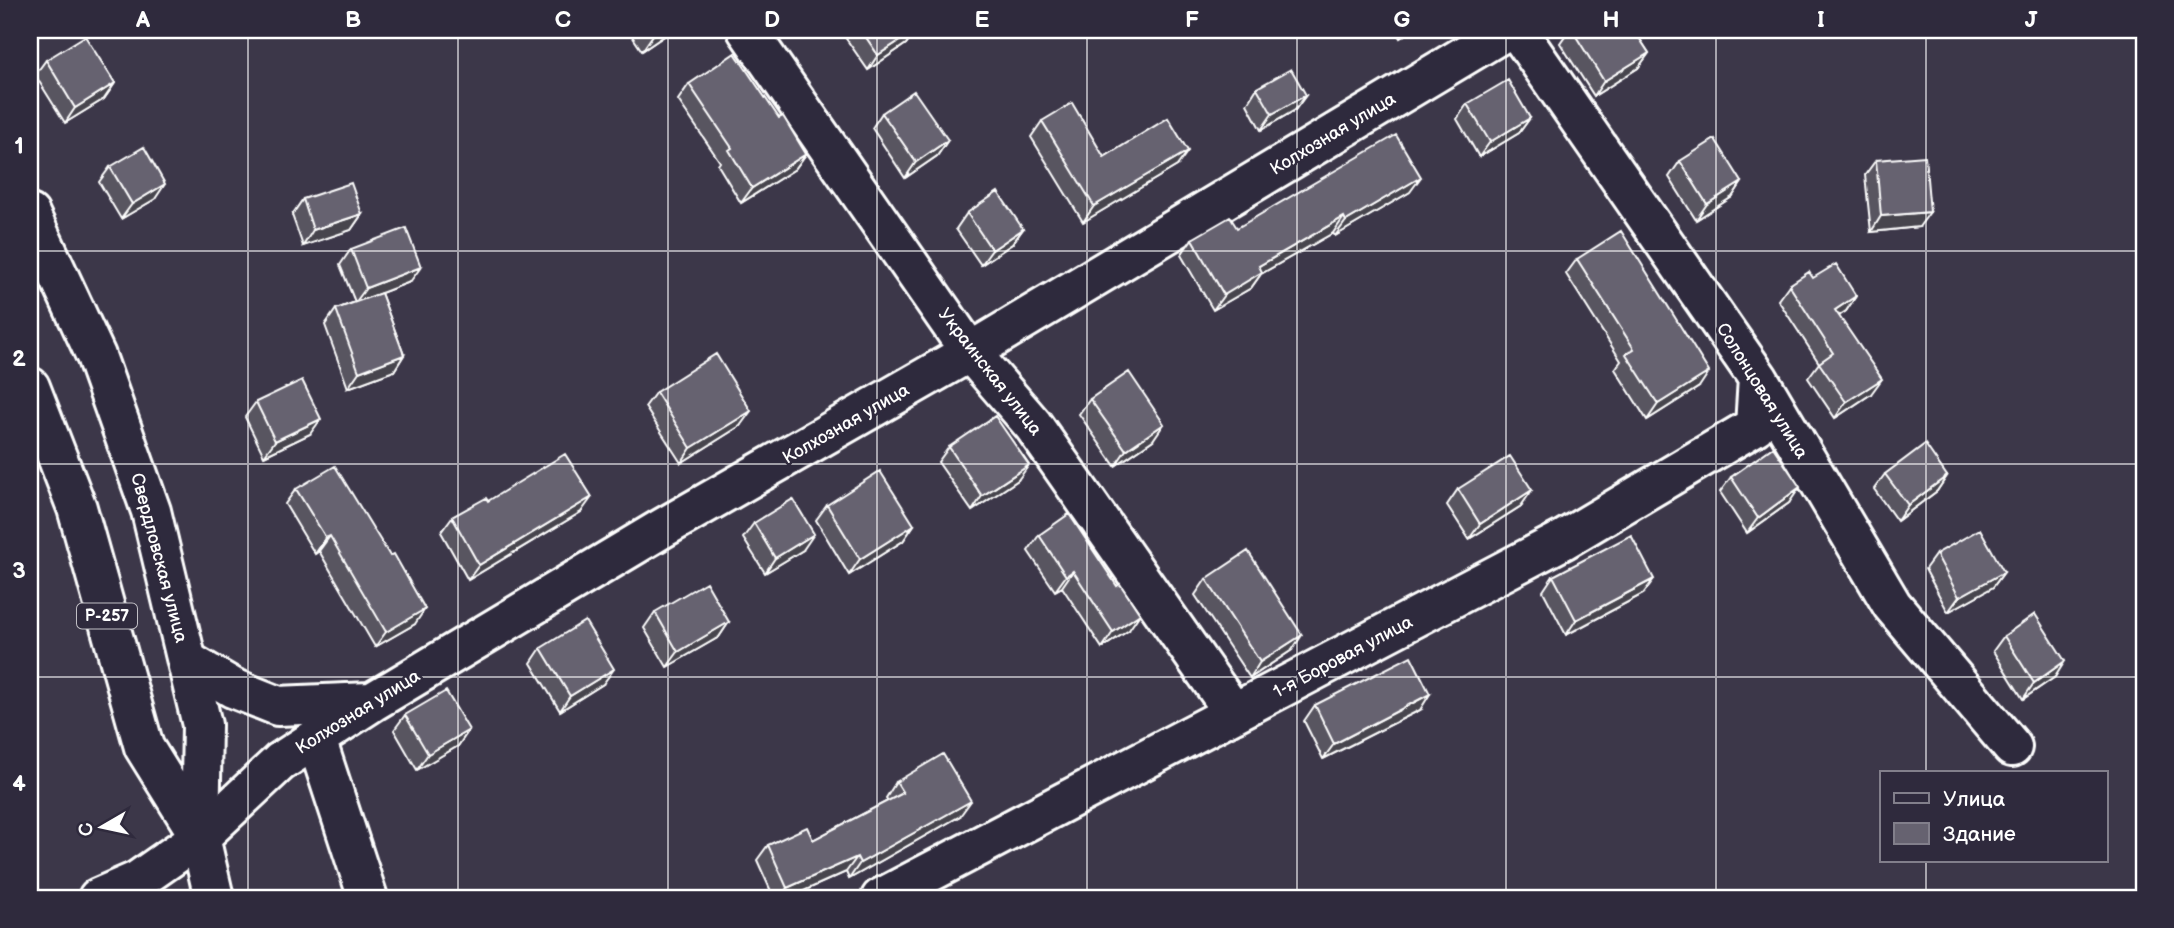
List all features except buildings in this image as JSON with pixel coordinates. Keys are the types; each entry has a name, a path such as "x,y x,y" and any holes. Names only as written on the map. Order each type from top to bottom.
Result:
{"main road":[{"name":"Украинская улица","path":"747,30 970,352 1033,425 1234,713"},
{"name":"Колхозная улица","path":"98,898 137,881 200,836 280,762 372,702 661,529 970,352 1507,30"},
{"name":"Солонцовая улица","path":"1517,30 1758,377 1892,606 2012,747"},
{"name":"Свердловская улица","path":"30,214 96,356 146,498 202,724 200,836 214,898"},
{"name":"1-я Боровая улица","path":"881,898 1563,540 1755,426 1758,377"},
{"name":"Свердловская улица","path":"30,387 77,508 144,747 200,836"},
{"path":"187,661 233,688 278,706 372,702"},
{"path":"316,738 368,898"}]}
